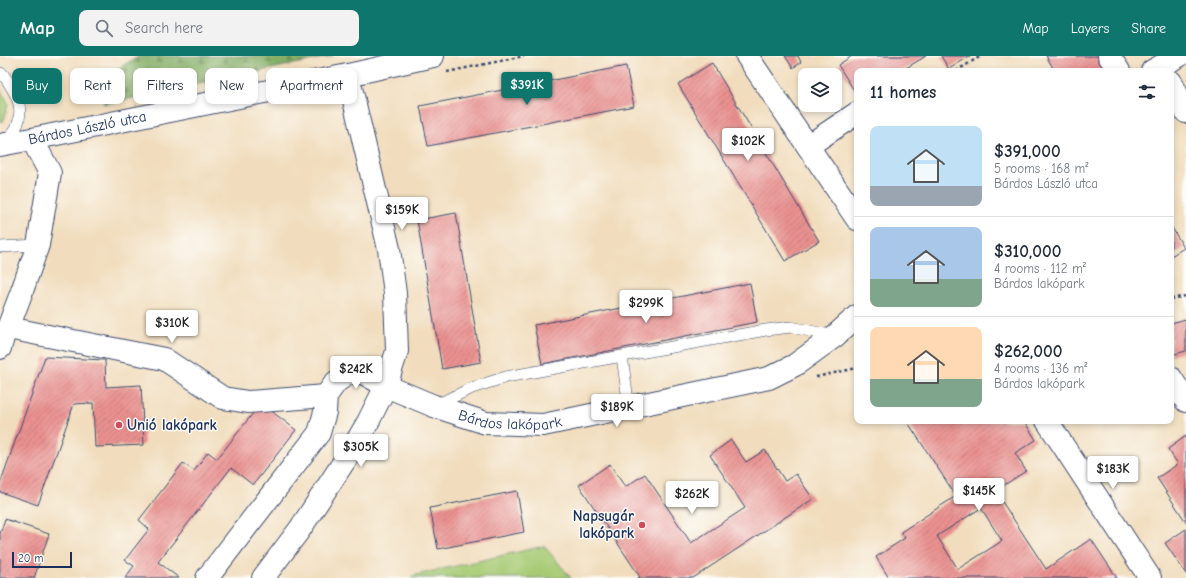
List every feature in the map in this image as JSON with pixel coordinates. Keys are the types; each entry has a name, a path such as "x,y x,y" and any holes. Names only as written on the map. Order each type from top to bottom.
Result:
{"street":[{"name":"Bárdos László utca","path":"357,73 433,56"},
{"path":"747,56 854,215"},
{"path":"1109,56 1117,68"},
{"path":"1174,86 1186,112"},
{"name":"Bárdos László utca","path":"2,144 32,140 266,92"},
{"path":"263,578 300,529 351,451 368,422 386,386 397,351 395,293 389,249 355,104"},
{"path":"808,146 854,115"},
{"path":"32,140 50,173 38,245 4,338 164,359 224,398 248,402 326,396 325,412 319,433 207,578"},
{"name":"Bárdos lakópark","path":"326,396 336,382 349,373 363,373 386,386 434,406 486,423 543,426 769,378 795,365 835,336 854,319"},
{"path":"1174,377 1186,373"},
{"path":"1174,383 1186,401"},
{"path":"1049,424 1150,578"}],"lane":[{"path":"0,73 3,74 15,91 21,112 16,128 2,144"},
{"path":"0,247 38,245"},
{"path":"434,406 472,388 506,377 766,330 791,327 835,336"},
{"path":"622,356 629,408"}],"path":[{"path":"961,68 981,56"},
{"path":"1174,298 1186,296"}],"green space":[{"path":"140,56 333,56 276,68 266,68 266,70 258,72 258,68 205,68 205,83 197,85 197,68 133,68 133,98 125,100 125,68 118,68"},
{"path":"0,89 8,104 4,120 0,122"},
{"path":"544,546 571,578 412,578 412,576"}],"building":[{"path":"785,56 798,56 801,62 793,68"},
{"path":"852,56 926,56 906,68 854,68 854,90 842,71 842,68 840,68 838,65"},
{"path":"941,56 970,56 951,68 948,68"},
{"path":"1046,56 1099,56 1106,68 1053,68"},
{"path":"712,63 819,241 785,261 678,84"},
{"path":"626,66 634,106 428,146 420,106"},
{"path":"456,213 481,362 442,369 417,220"},
{"path":"1174,231 1184,248 1174,254"},
{"path":"750,283 757,322 542,364 534,325"},
{"path":"1186,319 1186,351 1174,354 1174,322"},
{"name":"Unió lakópark","path":"45,357 105,360 106,387 141,385 144,445 95,447 93,403 74,404 38,505 0,492 0,484"},
{"name":"Unió lakópark","path":"261,403 296,430 253,485 231,468 158,562 179,578 125,578 134,566 125,560 149,529 139,520 183,463 194,471 208,452 217,459"},
{"path":"909,424 1026,424 1036,440 1015,453 1026,471 995,491 1046,569 1091,539 1117,578 889,578 876,557 905,538 901,532 956,496","holes":["981,508 1002,541 958,569 937,536"]},
{"path":"1186,436 1186,522 1157,478 1178,464 1168,449"},
{"name":"Napsugár lakópark","path":"731,440 746,462 765,450 785,481 796,474 813,499 693,578 638,578 640,577 579,485 610,464 625,487 645,474 691,543 745,508 710,455"},
{"path":"517,491 524,532 438,549 430,508"},
{"path":"5,519 49,534 34,578 0,578 0,534"},
{"path":"1186,529 1186,574 1165,543"}],"place":[{"name":"Unió lakópark","path":"119,425"},
{"name":"Napsugár lakópark","path":"642,525"}]}
